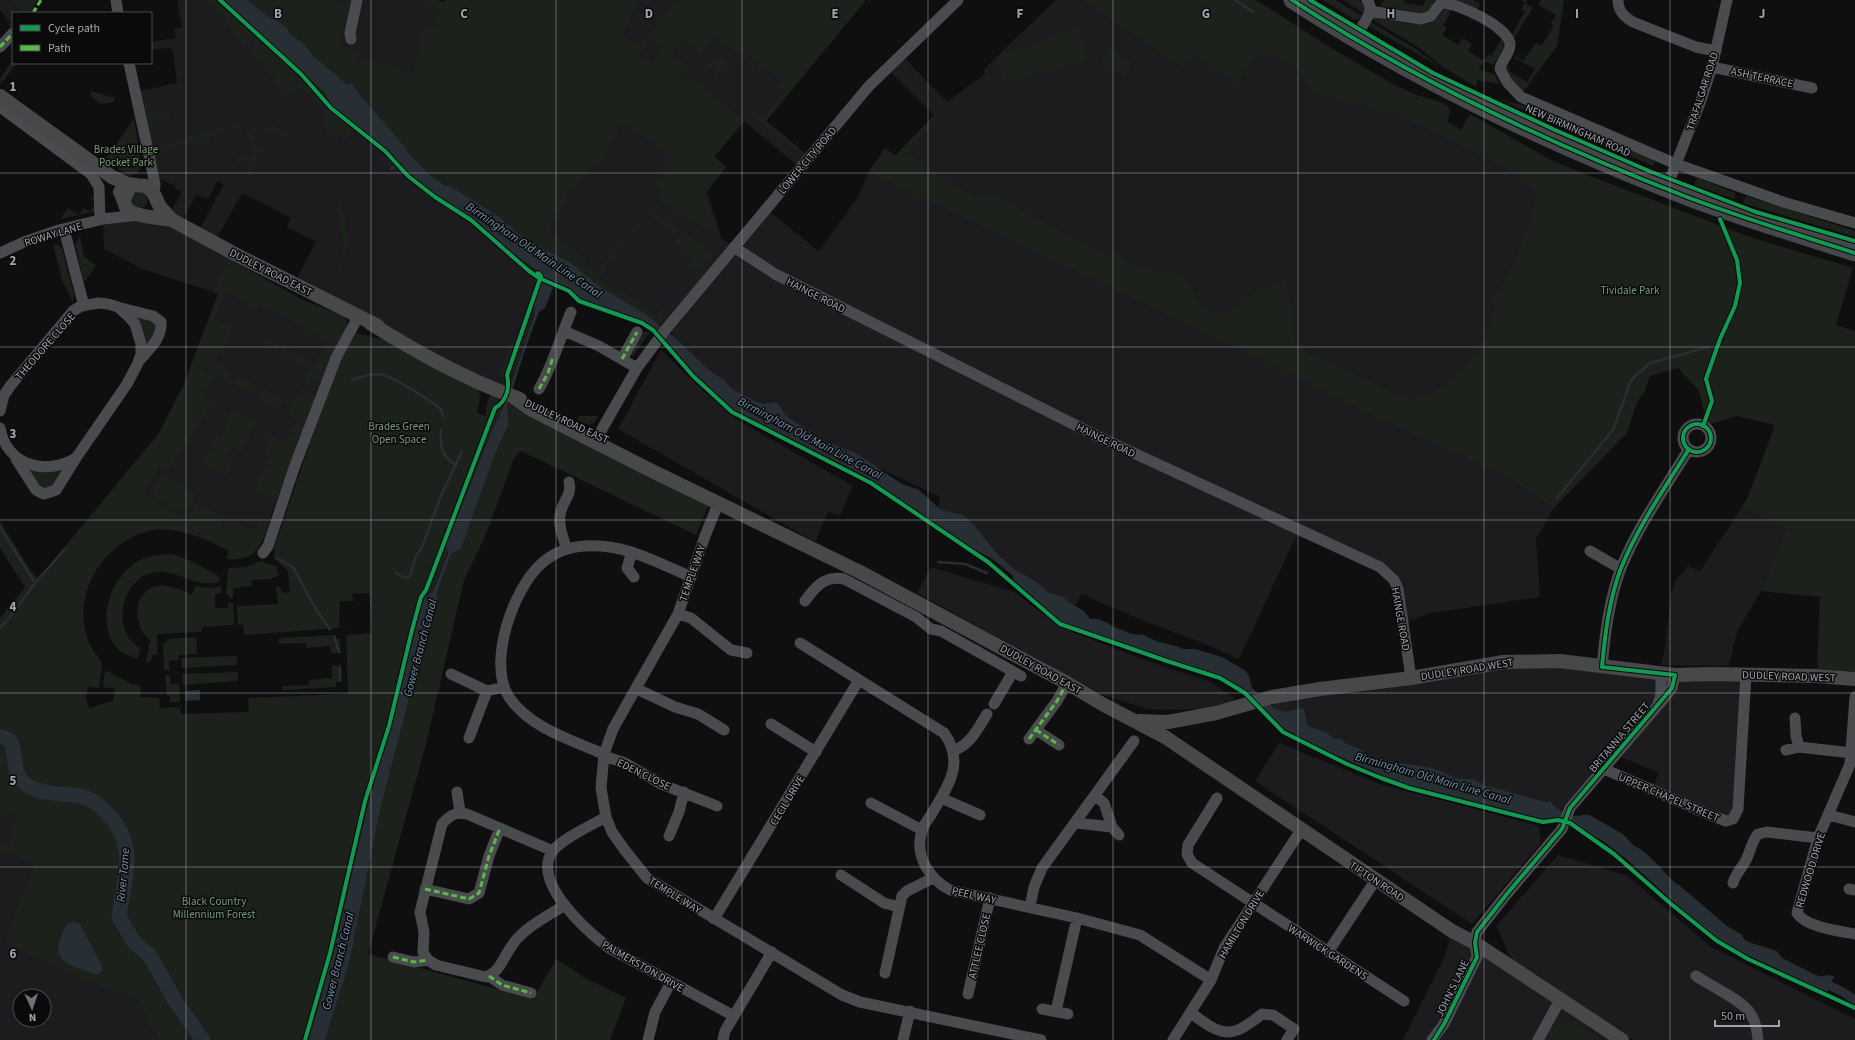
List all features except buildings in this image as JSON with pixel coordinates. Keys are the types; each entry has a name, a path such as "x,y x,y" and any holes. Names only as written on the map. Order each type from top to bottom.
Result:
{"highway":[{"name":"NEW BIRMINGHAM ROAD","path":"1292,0 1430,81 1545,138 1671,177 1753,220 1855,253"},
{"name":"NEW BIRMINGHAM ROAD","path":"1310,0 1433,72 1555,130 1756,212 1855,241"}],"main road":[{"name":"DUDLEY ROAD EAST","path":"0,96 112,178 128,184 149,188 160,207 172,220 232,253 364,320 400,335 490,381 506,393 534,404 594,438 628,455 629,459 723,502"},
{"name":"DUDLEY ROAD EAST","path":"112,178 124,200 127,209 139,215 172,220"},
{"path":"124,200 129,188 137,185"},
{"path":"139,215 152,209 154,197"},
{"name":"DUDLEY ROAD EAST","path":"594,438 695,485 697,490 810,547 857,578 945,626 1067,683 1133,720"},
{"name":"DUDLEY ROAD WEST","path":"1203,715 1252,704 1272,697 1320,689 1411,678 1503,662 1560,661 1668,675 1711,674 1815,676 1855,679"},
{"path":"1104,705 1149,714 1203,715"},
{"path":"1133,720 1144,722 1168,722 1203,715"},
{"name":"TIPTON ROAD","path":"1133,720 1165,737 1452,931 1475,943 1622,1040"},
{"path":"1165,737 1164,728 1168,722"}],"street":[{"path":"116,0 118,12"},
{"path":"352,39 350,33 357,0"},
{"name":"LOWER CITY ROAD","path":"594,438 637,368 662,333 869,86 958,0"},
{"path":"1360,30 1370,11 1367,0"},
{"path":"1618,0 1620,11 1625,17 1633,22 1696,47 1716,51"},
{"name":"TRAFALGAR ROAD","path":"1671,177 1700,103 1712,67 1727,0"},
{"name":"NEW BIRMINGHAM ROAD","path":"1370,11 1426,18 1431,16 1441,3 1446,2 1480,16 1503,33 1510,41 1509,50 1500,65 1500,69 1506,82 1521,97 1671,177 1783,202 1855,223"},
{"path":"0,47 12,34"},
{"path":"129,64 155,184 154,197"},
{"name":"ASH TERRACE","path":"1712,67 1812,88"},
{"path":"0,107 91,174 99,187 104,220 117,211 124,200"},
{"path":"137,185 145,176 150,160"},
{"name":"ROWAY LANE","path":"0,253 24,242 64,229 104,220 139,215"},
{"name":"THEODORE CLOSE","path":"64,229 84,306"},
{"name":"HAINGE ROAD","path":"734,247 775,274 1097,436 1380,567 1394,580 1398,590 1411,678"},
{"name":"THEODORE CLOSE","path":"0,411 4,395 18,376 73,311 84,306 99,303 153,316 161,322 161,332 158,338 138,363"},
{"name":"THEODORE CLOSE","path":"0,428 6,443 36,490 44,494 56,490 127,384 141,354 141,344 134,324 123,311 113,306"},
{"path":"539,389 548,373 571,312"},
{"path":"263,553 268,546 294,468 336,358 364,320"},
{"path":"564,331 599,346 637,368"},
{"path":"622,359 637,332"},
{"path":"1602,667 1609,608 1621,569 1653,506 1689,449"},
{"name":"THEODORE CLOSE","path":"11,451 26,463 39,467 51,468 66,464 76,458"},
{"path":"567,549 561,529 560,512 571,490 569,482"},
{"name":"TEMPLE WAY","path":"723,502 691,577 678,614 614,730 604,755 601,788 606,817 612,832 647,878 714,920 772,952 842,994 860,1002 910,1011 1041,1040"},
{"path":"452,674 487,692 504,687 500,674 500,655 504,636 513,609 535,570 550,557 567,549 585,546 620,547 691,577"},
{"path":"1590,551 1621,569"},
{"path":"632,552 627,568 634,577"},
{"name":"DUDLEY ROAD EAST","path":"805,601 821,582 836,578 857,578"},
{"path":"678,614 691,618 731,650 747,654"},
{"name":"DUDLEY ROAD EAST","path":"945,626 1017,674 994,704"},
{"name":"PEEL WAY","path":"800,643 944,733 950,741 953,750 953,771 949,784 922,830 921,852 923,862 933,878 941,885 950,890 1077,918 1140,935 1211,980"},
{"name":"BRITANNIA STREET","path":"1475,943 1477,932 1563,826 1570,808 1672,688 1668,675"},
{"name":"UPPER CHAPEL STREET","path":"1604,769 1710,815 1726,821 1733,819 1738,809 1746,675"},
{"name":"CECIL DRIVE","path":"714,920 859,680"},
{"path":"1028,740 1057,701 1067,683"},
{"name":"EDEN CLOSE","path":"504,687 513,702 532,720 546,729 625,763 661,784 717,806"},
{"path":"637,689 675,707 698,714 724,730"},
{"path":"469,738 487,692"},
{"name":"REDWOOD DRIVE","path":"1855,698 1850,764 1818,838 1797,913 1803,920 1824,928 1855,934"},
{"path":"953,750 963,747 971,740 987,714"},
{"path":"1795,718 1796,736 1799,747"},
{"path":"771,724 816,752"},
{"path":"1036,730 1059,745"},
{"path":"1030,907 1037,877 1134,742"},
{"path":"1786,750 1799,747 1852,753"},
{"path":"457,792 460,812"},
{"name":"EDEN CLOSE","path":"669,836 679,812 684,792"},
{"path":"1076,823 1116,831 1104,803 1095,796"},
{"path":"941,798 980,815"},
{"name":"WARWICK GARDENS","path":"1217,798 1188,845 1187,854 1192,863 1404,1001"},
{"path":"871,803 922,830"},
{"path":"565,905 518,936 498,969 486,977 436,965 428,960 423,952 424,932 420,912 442,824 449,816 460,812 553,851 576,833 606,817"},
{"path":"1829,815 1855,822"},
{"path":"426,889 469,899 475,897 479,893 489,856 500,828"},
{"name":"HAMILTON DRIVE","path":"1173,1040 1211,980 1224,948 1301,830"},
{"path":"1733,883 1736,875 1747,858 1753,841 1758,834 1768,832 1818,838"},
{"name":"PALMERSTON DRIVE","path":"553,851 548,860 549,880 565,905 591,934 609,948 734,1016"},
{"path":"841,875 884,903 899,907"},
{"path":"885,973 902,896 907,891 933,878"},
{"path":"1328,952 1371,887"},
{"name":"ATTLEE CLOSE","path":"968,994 990,898"},
{"path":"1056,1011 1077,918"},
{"name":"JOHN'S LANE","path":"1433,1039 1444,1024 1477,957 1475,943"},
{"path":"723,1040 725,1031 772,952"},
{"path":"393,957 414,962 428,960"},
{"path":"489,976 502,985 531,993"},
{"path":"1696,976 1743,1005 1750,1012 1756,1023 1758,1040"},
{"path":"648,1040 655,1012 671,982"},
{"path":"1538,1040 1560,1000"},
{"path":"1042,1009 1068,1014"},
{"path":"903,1040 910,1011"},
{"path":"1190,1013 1213,1029 1227,1034 1242,1030 1262,1014 1273,1015 1294,1029 1287,1040"}],"shaded area":[{"path":"0,0 26,0 36,10 34,12 12,12 12,28 8,25 10,23 5,19 7,17 0,10"},
{"path":"177,0 438,0 617,52 638,0 866,0 766,121 809,156 800,168 744,121 714,157 726,167 707,192 722,239 734,247 766,209 819,251 856,200 869,172 885,148 895,156 934,115 887,68 901,54 947,102 985,74 984,69 1056,0 1225,0 1451,133 1586,182 1444,448 1505,476 1554,508 1536,539 1540,597 1431,613 1403,624 1394,580 1299,530 1239,659 1208,645 1144,621 1082,594 1070,613 938,512 940,497 734,399 670,337 673,334 659,324 657,327 556,266 539,307 512,386 508,385 505,393 294,284 316,242 287,227 291,218 242,193 214,243 233,253 213,292 140,268 104,249 103,219 168,217 180,195 181,192 174,188 175,186 172,184 161,180 148,180 150,175 135,92 177,83 173,51 169,48 152,50 152,42 176,38 174,29 182,27","holes":["217,181 224,184 197,234 180,224 196,195 208,199"]},
{"path":"228,293 305,301 343,316 346,330 337,345 321,381 272,513 264,539 173,519 140,498 161,464 215,318"},
{"path":"661,350 698,386 739,421 853,486 840,516 828,512 815,542 618,429"},
{"path":"1742,507 1786,529 1761,591 1737,632 1729,666 1661,665 1665,649 1671,593 1677,579 1688,566 1700,571"},
{"path":"931,567 1014,592 1060,627 1142,659 1211,682 1234,698 1232,702 1199,709 1160,710 1148,709 1103,695 917,593"},
{"path":"1503,662 1746,675 1733,819 1651,791 1659,773 1616,755 1562,814 1363,761 1267,707 1277,703 1272,697"},
{"path":"1279,743 1380,784 1539,826 1541,843 1472,924 1255,781"},
{"path":"0,810 18,816 8,845 30,848 117,976 143,1009 148,1024 159,1040 0,1040"},
{"path":"1558,855 1628,876 1711,947 1855,1019 1855,1040 1632,1040 1512,960 1496,926"},
{"path":"1452,931 1622,1040 1403,1040 1444,958"}],"green space":[{"path":"11,0 38,0 30,12 23,12"},
{"path":"207,0 224,0 323,91 328,100 334,106 385,150 397,162 394,164 397,167 399,165 424,187 479,223 502,246 520,259 517,263 472,223 422,189 400,170 395,174 387,164 391,160 353,129 344,141 342,141 342,136 325,135 326,112 302,89 282,97 272,76 249,52 256,45 251,40 244,46 234,35 224,17"},
{"path":"247,0 325,0 347,5 348,0 350,0 340,47 360,52 358,59 413,72 424,26 435,29 440,10 408,2 408,0 423,4 425,0 445,2 445,0 638,0 623,37 641,45 677,0 866,0 766,121 798,147 795,151 751,115 751,109 762,118 784,92 778,87 783,82 766,68 761,73 756,69 760,63 751,54 745,60 715,37 701,54 683,40 672,54 690,68 686,74 682,71 679,77 703,86 744,121 714,157 726,167 704,194 716,227 715,234 659,201 661,197 658,195 662,189 655,183 673,159 659,147 622,123 604,156 604,159 590,169 569,194 548,232 587,259 584,267 596,274 618,243 619,244 648,211 680,228 675,234 647,213 633,233 630,232 599,278 613,289 615,286 657,315 664,307 665,313 658,325 638,309 596,284 563,258 523,238 501,218 430,175 408,153 406,148 352,84 347,84 313,56 305,45 289,34 287,28 266,16","holes":["651,40 662,48 658,53 660,54 651,65 639,55"]},
{"name":"Tividale Park","path":"1083,0 1256,0 1338,52 1398,87 1443,103 1450,108 1448,122 1461,130 1470,114 1551,160 1590,176 1750,237 1853,268 1836,325 1855,331 1855,672 1817,669 1820,597 1761,591 1786,529 1742,507 1748,497 1775,425 1736,416 1710,424 1706,422 1699,391 1678,368 1650,376 1645,391 1637,402 1627,433 1554,508 1505,476 1380,419 1277,367 869,172 885,148 895,156 934,115 933,125 912,144 908,153 933,172 963,190 980,197 996,196 1101,253 1121,255 1128,265 1183,276 1190,285 1201,307 1217,313 1235,309 1260,288 1286,279 1296,344 1306,352 1406,398 1423,397 1441,388 1456,377 1467,365 1490,328 1495,310 1493,296 1503,284 1524,239 1533,212 1535,200 1535,192 1530,183 1516,173 1395,114 1316,94 1310,88 1298,68 1282,59 1257,53 1237,84 1194,55 1183,68"},
{"path":"1323,0 1336,0 1362,16 1357,20 1353,19"},
{"path":"1343,0 1359,0 1365,7 1363,13"},
{"path":"1384,0 1404,0 1404,3 1423,6 1425,0 1436,0 1429,11 1421,13 1380,6"},
{"path":"1456,0 1473,0 1480,4 1478,10"},
{"path":"1541,0 1564,0 1557,46 1523,92 1505,70 1505,65 1510,68 1509,71 1527,82 1535,69 1515,58 1516,56 1523,61 1536,43 1542,46 1554,25 1551,23 1556,15 1539,5"},
{"path":"1525,3 1533,8 1514,38 1512,35 1525,11 1521,9"},
{"path":"1445,9 1451,9 1443,25 1447,28 1442,35 1458,45 1463,38 1472,44 1468,51 1484,61 1479,70 1494,74 1500,84 1477,80 1476,87 1445,68 1418,47 1371,19 1376,17 1412,24 1427,24 1434,21"},
{"path":"1370,22 1416,49 1440,67 1368,26"},
{"path":"1078,28 1088,60 1003,83 997,56"},
{"path":"1502,39 1504,46 1494,65 1484,61 1488,55 1491,56"},
{"path":"1110,48 1132,63 1124,76 1101,62"},
{"path":"719,55 727,62 717,76 714,74 717,68 713,65 709,70 706,68 716,56 717,57"},
{"path":"12,61 12,64 16,64 1,84 0,79"},
{"path":"91,91 115,98 114,102 101,104 91,97"},
{"path":"1498,99 1525,106 1655,161 1653,166"},
{"path":"144,104 147,104 149,113 169,109 171,119 151,123 153,133 150,133"},
{"name":"Brades Village Pocket Park","path":"134,119 142,167 137,173 129,176 105,160"},
{"path":"237,124 244,125 209,136 211,143 192,143 155,152 154,146"},
{"path":"274,124 284,133 283,138 258,128 252,144 265,149 263,156 258,154 251,172 248,171 252,160 236,163 235,159 247,155 249,159 252,157 253,153 245,130"},
{"path":"1697,178 1736,193 1734,199 1694,185"},
{"path":"138,190 147,197 146,205 141,209 133,208 129,197"},
{"path":"98,196 98,211 79,215 84,208 90,212 96,203 91,199"},
{"path":"1746,196 1855,231 1855,237 1743,203"},
{"path":"338,197 340,197 345,217 348,244 340,270 338,270 344,248 337,208"},
{"path":"68,208 79,215 60,219"},
{"path":"682,232 699,242 697,244 715,254 697,275 687,268 694,258 674,243"},
{"path":"80,236 84,256 96,266 84,282 75,244"},
{"path":"53,244 62,248 74,295 73,302 62,280"},
{"path":"229,259 305,301 343,316 347,321 346,330 331,356 321,381 308,383 304,380 328,342 261,303 257,310 228,293 215,318 234,328 213,364 209,367 200,368 206,371 214,368 218,363 233,372 228,381 215,374 202,397 215,404 212,409 209,407 185,448 182,447 169,470 160,465 144,493 173,512 190,516 197,502 224,517 220,526 224,528 228,520 254,531 258,521 268,524 263,540 255,552 250,556 236,559 226,559 229,551 202,538 173,530 153,530 134,536 118,546 108,555 93,575 85,599 84,624 87,636 92,648 102,663 99,688 88,687 86,698 89,708 113,701 115,689 103,687 105,670 132,684 141,685 140,697 159,698 160,708 180,707 181,714 249,712 248,698 348,694 346,635 372,633 369,593 352,594 353,601 340,601 339,627 352,627 244,635 243,625 238,624 237,606 278,604 276,586 280,587 283,593 290,592 288,571 274,558 274,548 334,373 356,333 390,341 477,388 480,394 480,400 477,413 485,416 489,397 494,393 504,401 503,408 493,428 433,592 424,597 391,726 369,801 333,954 309,1040 159,1040 148,1024 143,1009 134,997 112,991 9,946 6,942 7,933 35,865 0,849 0,843 8,845 17,816 0,810 0,618 25,587 0,548 0,521 27,565 38,579 159,433 183,386 218,294 213,292"},
{"path":"707,268 709,270 680,303 675,304"},
{"path":"539,279 541,280 534,304 535,313 529,311 506,375 498,379 511,342 514,343"},
{"path":"529,316 532,322 525,344 519,343"},
{"path":"136,317 155,321 158,330 148,346 145,344 143,332"},
{"path":"651,331 633,356 629,356 643,332"},
{"path":"263,336 280,346 277,351 260,341"},
{"path":"519,344 521,354 514,374 509,372"},
{"path":"284,348 309,362 306,367 281,354"},
{"path":"238,374 258,385 252,395 233,384"},
{"path":"265,389 284,400 279,409 259,398"},
{"path":"302,389 315,395 314,401 276,501 254,488 271,457 264,453 270,442 267,440 269,435 285,443 297,420 287,414"},
{"path":"508,403 523,409 708,506 696,535 521,451 514,458 484,539 464,580 426,744 368,954 533,999 556,960 585,978 626,998 610,1040 325,1040 349,964 381,806 413,684 437,605 437,594 451,554 461,549 495,454 509,424"},
{"path":"231,410 256,423 241,452 232,447 225,459 234,464 227,476 203,463 217,437 220,438 229,421 227,419"},
{"path":"579,416 598,416 594,423 590,425 577,420"},
{"path":"27,468 63,468 64,474 56,487 41,490"},
{"path":"162,475 197,494 186,514 151,495"},
{"path":"172,554 191,561 219,576 220,582 202,583 172,573 164,572 155,572 138,580 126,596 123,606 123,616 127,635 131,641 140,648 138,659 125,654 119,650 111,639 107,627 109,601 114,588 130,567 140,560 148,557"},
{"path":"261,561 277,567 278,576 271,579 252,580 252,586 233,588 233,598 229,598 228,594 226,594 228,570 230,568 246,567"},
{"path":"164,585 179,589 192,595 196,586 211,588 221,586 221,593 215,594 215,608 228,608 228,603 233,603 234,625 202,627 201,632 157,634 158,654 153,655 150,663 146,661 150,640 143,633 139,624 137,615 138,606 146,591 154,587"},
{"path":"335,635 336,639 340,639 341,653 331,653 330,646 306,648 306,643 279,644 278,638"},
{"path":"196,637 197,654 178,655 178,660 169,661 170,670 164,670 163,643 167,643 167,639"},
{"path":"237,656 237,665 182,668 181,658"},
{"path":"341,665 342,682 336,682 336,687 282,690 282,686 309,685 308,680 332,678 332,666"},
{"path":"238,672 238,681 183,685 182,674"},
{"path":"165,675 170,675 171,684 179,683 180,702 170,702 170,696 167,696"},
{"path":"1571,1020 1601,1040 1556,1040 1548,1035 1554,1025"}],"water":[{"name":"Gower Branch Canal","path":"224,0 247,0 271,19 275,19 287,28 290,34 305,45 313,56 347,84 352,84 406,148 408,153 430,175 445,186 450,186 501,218 523,238 571,263 596,284 645,314 672,335 710,371 724,380 733,390 764,404 776,402 779,404 786,416 824,441 856,453 902,484 919,490 941,510 963,515 974,525 999,556 1017,571 1035,581 1048,592 1064,597 1067,601 1084,611 1090,619 1099,619 1132,634 1144,635 1156,641 1183,649 1195,649 1222,657 1246,671 1252,688 1274,708 1285,712 1303,708 1308,726 1326,732 1334,739 1342,739 1345,743 1380,760 1432,768 1459,779 1473,779 1484,785 1546,802 1550,801 1562,812 1570,815 1578,816 1586,814 1591,816 1623,834 1633,845 1642,850 1654,861 1675,883 1727,926 1742,935 1748,942 1777,951 1782,958 1820,977 1828,975 1834,976 1827,993 1743,953 1718,939 1693,920 1630,862 1603,841 1580,829 1574,823 1559,819 1545,820 1418,788 1385,777 1306,742 1281,727 1246,692 1220,676 1061,622 1025,590 1011,574 991,558 975,550 861,474 735,411 698,377 648,324 641,320 580,299 569,288 555,283 545,308 539,312 527,344 507,406 509,424 495,454 461,549 451,554 437,593 437,605 413,684 381,806 349,964 325,1040 309,1040 333,954 369,801 391,726 424,597 433,592 448,553 446,546 493,428 503,408 535,313 534,304 543,276 541,273 502,246 479,223 436,196 409,175 387,151 332,106 323,91"},
{"path":"200,690 200,700 186,701 185,691"},
{"path":"72,922 79,923 96,954 103,969 99,974 95,974 67,963 59,953 58,946 63,932 66,926"}],"waterway":[{"path":"1235,0 1253,12"},
{"path":"391,169 401,161"},
{"path":"1557,498 1613,430 1631,380 1650,363 1708,347"},
{"path":"352,380 377,374 392,378 441,409 443,417"},
{"path":"441,430 442,450 447,458 456,465"},
{"path":"396,573 405,578 410,576 416,556 422,547 441,496 462,451"},
{"path":"0,527 35,583 0,628"},
{"path":"35,583 66,549"},
{"path":"278,559 293,567 317,611 330,629"},
{"path":"938,562 965,564 987,573"},
{"path":"1014,578 1024,590 1026,589"},
{"path":"334,636 339,652"},
{"path":"340,668 340,680"},
{"name":"River Tame","path":"0,737 7,739 11,743 16,770 24,783 43,792 87,798 101,807 117,825 123,838 127,862 119,917 134,942 150,956 176,1002 203,1040"},
{"name":"Birmingham Old Main Line Canal","path":"1818,980 1843,992 1855,1000"}],"marked path":[{"path":"34,12 41,0"},
{"path":"0,47 12,34"},
{"path":"622,359 637,332"},
{"path":"539,389 548,373 553,357"},
{"path":"1029,739 1057,701 1067,683"},
{"path":"1036,730 1059,745"},
{"path":"425,889 469,899 479,893 489,856 500,828"},
{"path":"393,957 414,962 428,960"},
{"path":"489,976 502,985 531,993"}],"cycle path":[{"path":"220,0 301,74 331,108 385,151 408,176 435,197 471,220 529,271 539,278 569,291 579,301 642,323 653,330 693,376 732,412 871,483 988,562 1060,624 1220,678 1245,693 1283,732 1347,764 1381,778 1409,788 1543,822 1558,820 1570,823 1614,854 1670,903 1717,941 1748,959 1855,1008"},
{"path":"1292,0 1386,57 1435,84 1484,109 1585,155 1708,205 1855,253"},
{"path":"1310,0 1433,73 1555,130 1649,171 1756,212 1855,241"},
{"path":"1703,426 1712,401 1706,379 1720,339 1735,306 1740,283 1737,260 1720,219"},
{"path":"305,1040 330,953 365,801 389,726 421,597 426,590 495,408 502,402 507,394 507,375 541,276 538,273"},
{"path":"1697,424 1707,428 1711,438 1707,448 1697,452 1687,448 1683,438 1687,428 1697,424"},
{"path":"1434,1040 1444,1024 1477,957 1475,943 1477,932 1562,829 1570,808 1672,688 1675,675 1602,667 1606,630 1621,568 1635,537 1689,449"}],"park label":[{"name":"Brades Green Open Space","path":"399,432"},
{"name":"Black Country Millennium Forest","path":"214,907"}]}
